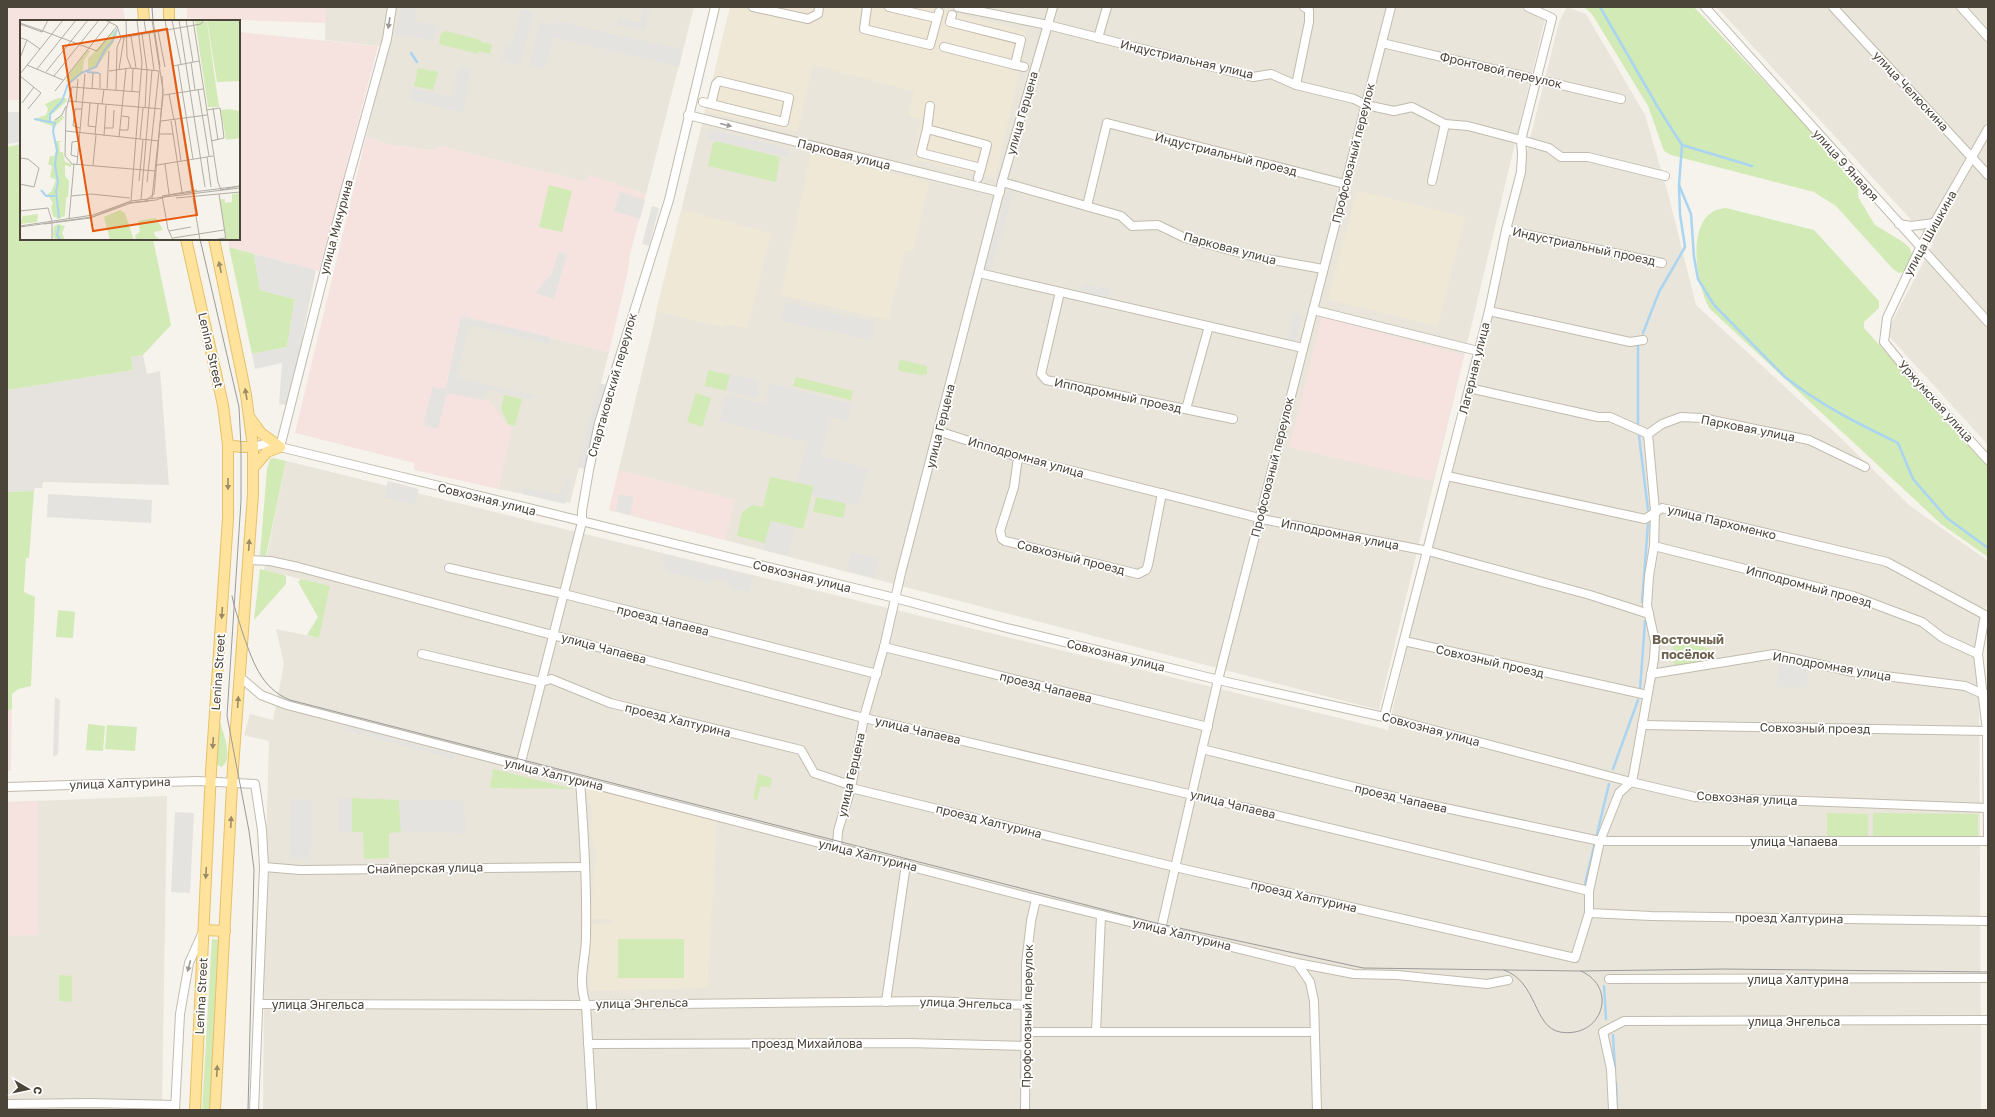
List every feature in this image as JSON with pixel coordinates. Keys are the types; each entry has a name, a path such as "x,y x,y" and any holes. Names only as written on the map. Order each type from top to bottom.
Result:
{"main road":[{"path":"142,7 144,20"},
{"path":"169,7 169,20"},
{"name":"Lenina Street","path":"186,240 223,405 228,445 228,518 210,782 195,1110"},
{"name":"Lenina Street","path":"214,240 246,395 253,447 248,560 233,783 215,1110"},
{"path":"249,417 261,433 280,447"},
{"path":"228,445 253,447"},
{"path":"253,468 267,452 280,447"},
{"path":"204,930 225,931"}],"street":[{"name":"улица Мичурина","path":"280,447 344,195 387,39 392,7"},
{"name":"Спартаковский переулок","path":"520,766 582,522 582,511 589,470 599,423 667,208 714,7"},
{"path":"753,7 808,19 818,14 819,7"},
{"path":"867,7 864,28 930,45 937,15 889,7"},
{"name":"Индустриальная улица","path":"958,7 1048,25 1253,77 1271,74 1296,84 1354,99 1366,105 1394,111 1412,107 1445,124 1468,126 1521,140 1549,148 1561,157 1588,157 1665,176"},
{"name":"улица Герцена","path":"837,847 838,831 851,788 864,717 884,647 895,598 1002,182 1053,7"},
{"path":"1098,38 1107,7"},
{"path":"1296,84 1309,22 1309,10 1304,7"},
{"name":"Профсоюзный переулок","path":"1161,929 1218,680 1391,7"},
{"name":"Лагерная улица","path":"1384,717 1489,311 1506,230 1521,172 1521,140 1552,18 1528,7"},
{"name":"улица 9 Января","path":"1705,7 1988,322"},
{"name":"улица Челюскина","path":"1833,7 1988,175"},
{"path":"1961,7 1988,36"},
{"path":"952,15 950,22 1022,40 1015,65"},
{"name":"Фронтовой переулок","path":"1382,43 1621,99"},
{"path":"944,47 1024,67"},
{"path":"719,81 789,98 784,122 707,103 719,81"},
{"path":"930,106 927,129 921,153 981,168"},
{"name":"Парковая улица","path":"688,116 1000,192"},
{"name":"Индустриальный проезд","path":"1087,206 1107,123 1345,184"},
{"path":"1432,181 1445,124"},
{"path":"927,129 987,145 978,178"},
{"name":"улица Шишкина","path":"1884,342 1887,318 1920,248 1988,129"},
{"name":"Парковая улица","path":"1002,182 1121,216 1132,226 1158,225 1185,238 1256,258 1323,269"},
{"path":"1899,224 1912,226 1934,224"},
{"name":"Индустриальный проезд","path":"1506,230 1662,262"},
{"path":"979,274 1303,348"},
{"name":"Ипподромный проезд","path":"1060,292 1041,374 1046,380 1233,419"},
{"path":"1313,310 1478,351"},
{"path":"1489,311 1630,342 1643,340"},
{"path":"1186,409 1209,326"},
{"name":"Уржумская улица","path":"1884,342 1915,380 1988,460"},
{"path":"1469,388 1598,417 1610,417 1648,434 1655,511 1654,546 1648,576 1647,605 1655,642 1651,674 1631,782 1618,793 1600,841 1590,891 1589,913"},
{"name":"Парковая улица","path":"1648,434 1662,424 1681,417 1702,418 1809,440 1865,467"},
{"name":"Ипподромная улица","path":"938,431 1018,457 1259,518 1428,551 1590,595 1649,614"},
{"name":"Совхозная улица","path":"253,447 265,444 280,447 895,598 1007,628 1218,680 1384,717 1631,782 1695,797 1988,808"},
{"name":"Совхозный проезд","path":"1018,457 1014,487 1000,531 1002,539 1138,574 1146,570 1162,493"},
{"name":"улица Пархоменко","path":"1447,476 1645,519 1655,511 1662,508 1887,562 1987,615"},
{"name":"Ипподромный проезд","path":"1654,546 1853,596 1922,622 1943,638 1978,654"},
{"name":"улица Чапаева","path":"248,560 270,561 284,564 864,717 1193,794 1590,891"},
{"name":"проезд Чапаева","path":"449,568 564,594 877,674"},
{"path":"1987,615 1978,654 1985,694 1987,731 1988,840"},
{"name":"Совхозный проезд","path":"1404,641 1647,695"},
{"name":"проезд Чапаева","path":"884,647 1208,727"},
{"name":"проезд Халтурина","path":"422,654 541,682 551,679 610,703 801,750 814,773 847,784 851,788 1175,867 1575,958 1589,913 1651,916 1988,921"},
{"name":"Ипподромная улица","path":"1651,674 1774,654 1853,672 1965,686 1985,694"},
{"name":"улица Халтурина","path":"240,676 261,695 287,705 906,864 1036,899 1297,963 1354,974 1398,975 1487,984 1508,980"},
{"name":"Совхозный проезд","path":"1642,725 1987,731"},
{"name":"проезд Чапаева","path":"1202,749 1404,799 1600,841"},
{"name":"улица Халтурина","path":"7,786 182,781 255,784 262,830 264,867"},
{"path":"580,781 585,867 586,938 582,966 582,993 586,1005 592,1110"},
{"name":"улица Чапаева","path":"1600,841 1988,840"},
{"path":"886,1002 906,864"},
{"path":"254,1110 264,867"},
{"name":"Снайперская улица","path":"264,867 300,870 585,867"},
{"name":"Профсоюзный переулок","path":"1025,1110 1026,964 1031,920 1036,899"},
{"path":"1096,1032 1101,915"},
{"path":"7,1104 90,1103 175,1108 180,1014 189,963 204,930"},
{"path":"1297,963 1310,982 1314,1001 1317,1110"},
{"name":"улица Халтурина","path":"1608,979 1988,978"},
{"name":"улица Энгельса","path":"259,1004 586,1005 714,1002 932,1001 1025,1004"},
{"name":"улица Энгельса","path":"1613,1110 1611,1069 1603,1032 1624,1021 1988,1020"},
{"path":"1026,1032 1314,1032"},
{"name":"проезд Михайлова","path":"588,1044 908,1043 1025,1046"}],"shaded area":[{"path":"7,7 123,7 125,20 20,20 20,100 7,100"},
{"path":"187,7 326,7 326,23 187,18"},
{"path":"326,7 694,7 646,194 589,176 586,182 441,146 431,150 391,145 366,137 388,47 325,40"},
{"path":"402,7 418,7 414,21 437,27 433,42 410,35 409,38 394,35"},
{"path":"643,7 650,7 645,31 617,25 618,18 640,23"},
{"path":"730,7 1519,7 1545,19 1379,710 609,510"},
{"path":"730,7 929,7 1023,30 1027,38 995,178 913,159 922,119 909,116 914,91 813,65 797,132 705,112"},
{"path":"1567,7 1586,14 1645,115 1667,190 1696,305 1845,442 1909,505 1988,561 1988,602 1979,621 1981,1110 263,1110 265,879 269,741 244,735 250,714 273,720 284,664 276,629 319,638 329,586 264,570 286,461 1388,730 1428,551 1559,22"},
{"path":"1717,7 1988,7 1988,445 1886,333 1933,244"},
{"path":"520,9 533,12 520,66 501,61 505,45 511,46"},
{"path":"539,21 556,25 557,21 683,50 679,67 553,37 548,64 545,63 544,69 529,66"},
{"path":"240,32 378,46 319,271 229,247 228,240 240,240"},
{"path":"459,67 472,70 463,112 410,100 413,88 452,97"},
{"path":"7,112 20,112 20,142 7,144"},
{"path":"709,129 789,149 787,157 707,139"},
{"path":"366,137 391,145 431,150 441,146 586,182 589,175 646,194 630,254 628,271 609,352 461,316 447,381 486,389 484,400 490,402 512,430 498,489 414,470 414,463 295,433"},
{"path":"811,154 929,182 913,252 905,250 888,320 781,295"},
{"path":"1008,187 1014,189 990,275 984,273"},
{"path":"1357,191 1465,217 1438,326 1328,300"},
{"path":"620,192 645,200 640,219 614,211"},
{"path":"652,206 659,208 649,246 642,244"},
{"path":"681,210 771,233 747,328 725,324 724,327 656,311"},
{"path":"559,251 567,254 554,299 535,293 552,273"},
{"path":"254,254 316,270 289,405 279,404 282,363 255,369 252,354 287,347 295,299 260,290"},
{"path":"1086,284 1111,290 1109,298 1080,291"},
{"path":"785,302 875,322 872,340 781,321"},
{"path":"1294,313 1302,315 1296,342 1287,340"},
{"path":"461,316 609,352 570,503 498,489 511,430 484,400 447,381"},
{"path":"461,316 550,337 549,345 469,325 458,377 533,395 533,400 487,389 484,400 447,393 438,429 423,425 433,386 438,389 446,388"},
{"path":"1322,317 1464,355 1433,481 1289,447"},
{"path":"143,355 147,374 160,371 169,485 43,482 42,488 35,488 34,491 7,492 7,390 133,370 131,357"},
{"path":"730,375 756,380 759,384 756,398 726,391"},
{"path":"599,383 607,385 585,469 577,467"},
{"path":"770,383 852,404 848,420 830,417 821,456 868,469 859,506 812,496 814,486 797,482 807,442 719,421 725,395 765,404"},
{"path":"619,470 735,500 725,540 609,509"},
{"path":"565,477 572,479 565,504 522,494 521,487 560,495"},
{"path":"388,481 419,489 415,505 384,497"},
{"path":"48,494 152,500 151,523 47,517"},
{"path":"619,494 634,497 630,515 616,511"},
{"path":"771,521 795,527 787,556 763,550"},
{"path":"851,552 879,558 875,578 846,571"},
{"path":"662,554 754,576 749,593 729,588 729,582 712,579 710,584 666,571"},
{"path":"1779,661 1809,666 1807,687 1776,687"},
{"path":"7,694 12,694 11,771 7,771"},
{"path":"55,697 60,700 58,755 53,756"},
{"path":"347,726 455,755 454,759 346,730"},
{"path":"585,786 717,820 707,988 590,991 590,924 611,925 611,919 590,919 596,855 591,833 592,813"},
{"path":"167,796 162,1110 7,1110 7,802"},
{"path":"338,798 352,798 352,832 339,832"},
{"path":"290,799 312,799 311,859 289,859"},
{"path":"399,800 464,801 466,834 442,831 401,832"},
{"path":"38,801 38,935 7,936 7,802"},
{"path":"175,812 194,813 190,893 171,892"}],"green space":[{"path":"1584,7 1694,7 1830,151 1840,167 1858,188 1858,197 1875,225 1909,247 1912,254 1905,272 1899,273 1893,269 1836,206 1814,192 1671,155 1664,151 1648,106 1592,14"},
{"path":"446,31 492,44 490,54 479,51 478,54 439,44 441,34"},
{"path":"418,68 438,72 433,90 414,86"},
{"path":"716,141 780,157 776,182 708,166 713,143"},
{"path":"20,144 20,240 153,240 171,325 143,355 131,357 133,370 7,390 7,147"},
{"path":"549,185 572,191 562,232 539,227"},
{"path":"1726,208 1814,230 1879,301 1879,308 1864,322 1864,328 1988,465 1988,557 1941,524 1710,309 1701,287 1698,272 1697,243 1700,230 1705,219 1715,210"},
{"path":"229,247 254,254 260,290 295,299 287,347 252,354"},
{"path":"902,360 927,366 927,374 921,375 900,371 898,369 899,361"},
{"path":"708,370 730,375 726,391 705,386"},
{"path":"796,377 853,391 851,400 793,386"},
{"path":"696,393 711,398 702,427 687,422"},
{"path":"504,395 522,399 515,426 508,424 501,409"},
{"path":"273,458 286,461 266,556 260,555 267,469 270,459"},
{"path":"770,477 814,486 803,529 771,521 765,543 737,536 742,512 752,505 763,507"},
{"path":"34,491 29,558 26,558 24,592 35,597 31,686 18,689 12,694 12,709 7,711 7,492"},
{"path":"816,497 846,503 843,518 813,512"},
{"path":"260,569 284,575 286,577 286,584 254,620"},
{"path":"301,579 330,586 319,638 307,635 318,617 298,582"},
{"path":"58,610 75,612 73,638 56,637"},
{"path":"1673,639 1711,649 1709,660 1674,667"},
{"path":"219,718 225,737 227,752 225,764 221,767 215,763"},
{"path":"88,724 105,726 103,751 86,750"},
{"path":"107,725 137,727 135,751 105,749"},
{"path":"493,769 574,789 490,788"},
{"path":"758,774 772,778 770,788 761,786 757,800 753,799"},
{"path":"352,798 399,800 401,832 389,833 389,858 364,859 363,832 352,832"},
{"path":"1827,813 1868,814 1868,838 1827,837"},
{"path":"1873,813 1978,814 1978,838 1873,837"},
{"path":"212,939 221,940 210,1110 202,1110"},
{"path":"618,939 684,939 684,978 618,978"},
{"path":"59,975 72,976 72,1002 59,1001"}],"waterway":[{"path":"1600,7 1659,109 1682,145 1679,185 1691,214 1694,257 1698,279 1714,305 1785,377 1798,387 1840,413 1898,443 1913,479 1947,518 1988,548"},
{"path":"411,53 417,62"},
{"path":"1682,145 1752,166"},
{"path":"1643,333 1659,292 1685,247 1680,214 1679,186"},
{"path":"1638,346 1638,424"},
{"path":"1639,436 1648,510"},
{"path":"1642,602 1648,524"},
{"path":"1640,690 1645,621"},
{"path":"1613,769 1638,700"},
{"path":"1585,884 1609,784"},
{"path":"1604,986 1606,1019"},
{"path":"1613,1035 1615,1070"},
{"path":"1616,1083 1617,1107"}],"tram line":[{"path":"152,7 153,20"},
{"path":"200,240 239,407 241,501 227,716 249,831 254,869 248,1110"},
{"path":"232,596 242,631 258,672 271,688 290,700 1156,923 1363,968 1580,971 1724,969 1988,972"},
{"path":"1504,970 1515,976 1523,984 1545,1022 1551,1028 1560,1032 1575,1032 1586,1028 1595,1020 1600,1010 1602,1000 1600,989 1593,979 1581,971"}],"district":[{"name":"Восточный посёлок","path":"1688,646"}]}
